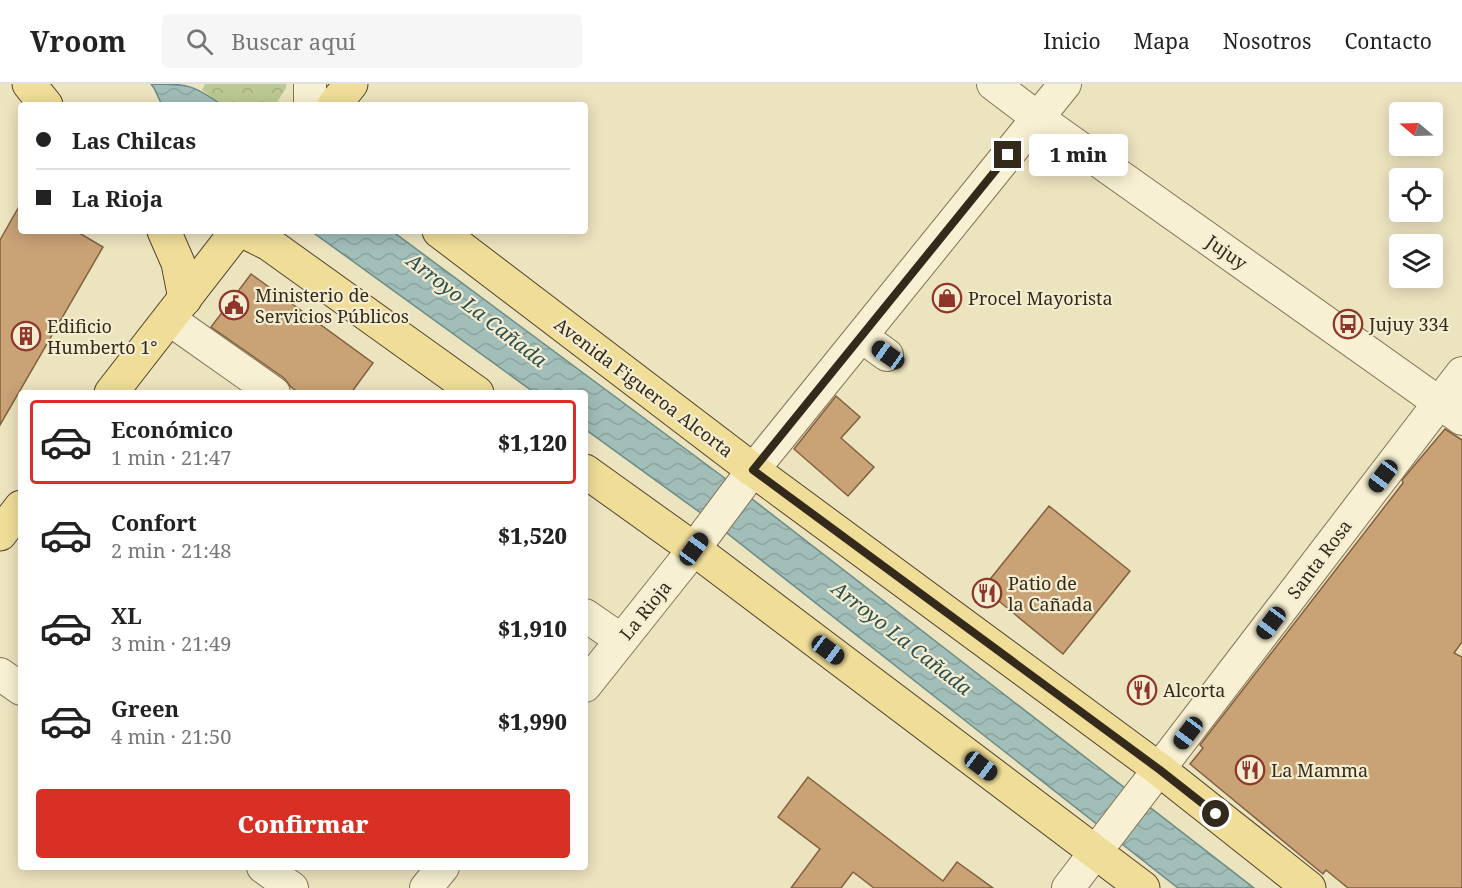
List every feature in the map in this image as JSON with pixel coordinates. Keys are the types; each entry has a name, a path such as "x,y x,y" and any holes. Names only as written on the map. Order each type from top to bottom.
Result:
{"main road":[{"path":"29,84 44,102"},
{"path":"336,102 351,84"},
{"path":"165,234 178,263 177,309"},
{"path":"113,390 235,234"},
{"path":"249,234 269,244 473,390"},
{"name":"Avenida Figueroa Alcorta","path":"443,234 753,470 1160,770 1309,888"},
{"path":"588,473 694,549 1143,888"},
{"path":"0,534 18,511"}],"street":[{"path":"309,84 310,102"},
{"name":"Jujuy","path":"993,84 1450,411"},
{"name":"La Rioja","path":"588,682 694,549 753,470 1065,84"},
{"path":"177,309 271,390"},
{"path":"862,337 888,355"},
{"name":"Santa Rosa","path":"1068,888 1160,770 1450,411 1462,373"},
{"path":"588,617 621,640"},
{"path":"0,674 18,687"},
{"path":"267,870 292,888"},
{"path":"426,888 441,870"}],"green space":[{"path":"205,84 286,84 277,102 218,102 202,90"}],"water":[{"path":"151,84 189,87 217,102 161,102"},
{"name":"Arroyo La Cañada","path":"315,234 396,234 734,485 1254,888 1178,888 709,519 588,431 588,390 531,390"}],"building":[{"name":"Edificio Humberto 1°","path":"18,208 18,234 81,234 103,247 20,390 18,390 0,425 0,240"},
{"path":"251,274 373,363 353,390 295,390 284,378 211,327"},
{"path":"836,396 860,417 841,438 874,467 848,496 794,449"},
{"path":"1445,429 1462,440 1462,642 1454,653 1462,657 1462,888 1348,888 1326,870 1323,874 1190,764 1203,748 1200,745 1403,483 1402,480"},
{"path":"1049,506 1130,571 1063,654 983,588"},
{"path":"808,777 943,881 957,862 993,888 874,888 853,872 841,888 791,888 820,849 778,817"}],"place":[{"name":"Procel Mayorista","path":"947,298"},
{"name":"Ministerio de Servicios Públicos","path":"234,305"},
{"name":"Jujuy 334","path":"1348,324"},
{"name":"Edificio Humberto 1°","path":"26,336"},
{"name":"Patio de la Cañada","path":"987,593"},
{"name":"Alcorta","path":"1142,690"},
{"name":"La Mamma","path":"1250,770"}],"route":[{"path":"1008,155 753,470 1160,770 1216,814"}]}
